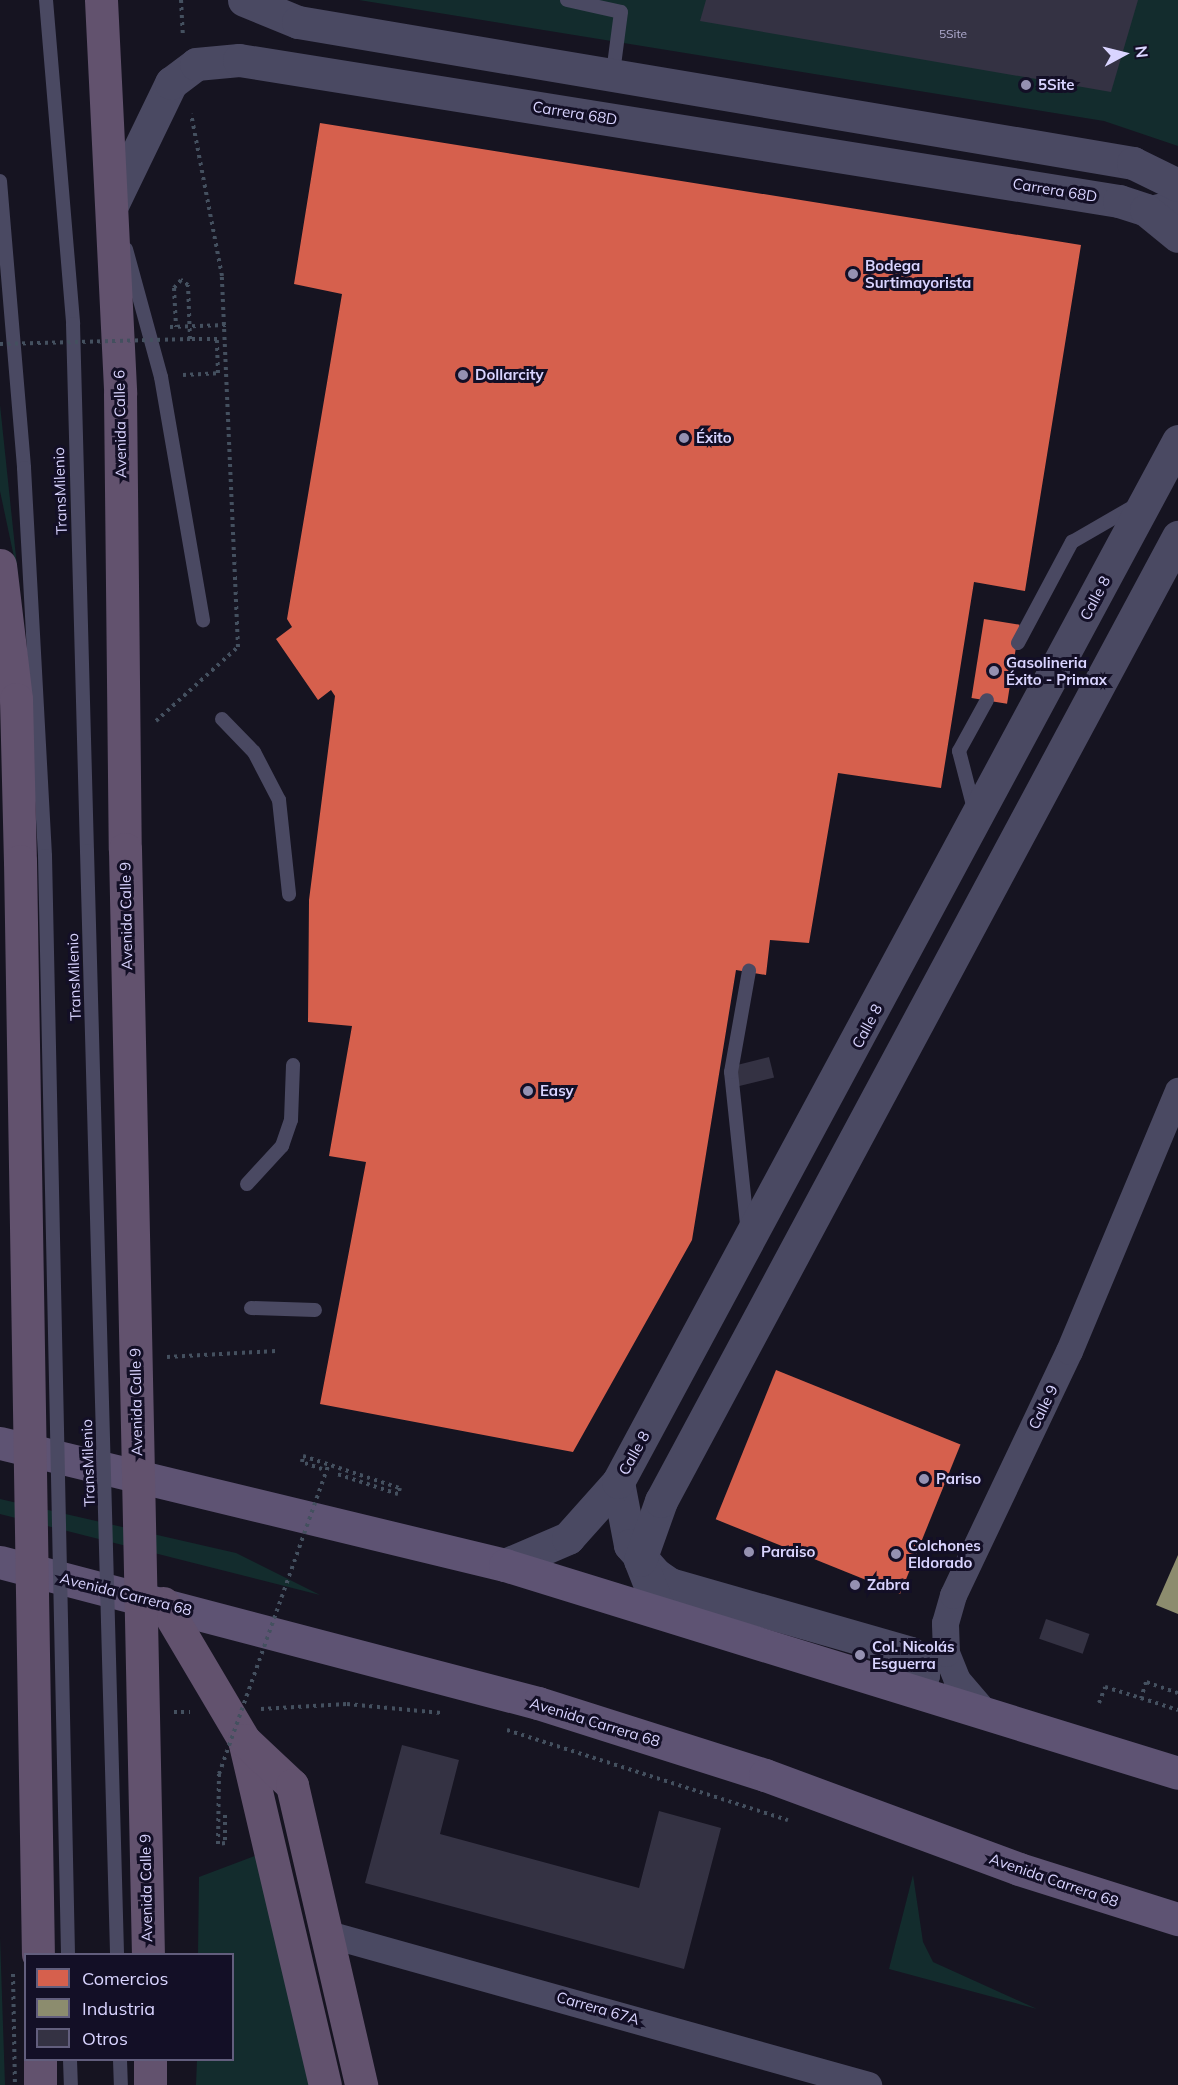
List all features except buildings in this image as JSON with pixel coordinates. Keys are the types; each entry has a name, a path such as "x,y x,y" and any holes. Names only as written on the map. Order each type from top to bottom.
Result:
{"highway":[{"name":"Avenida Calle 6","path":"101,0 120,394 125,849"},
{"path":"0,565 7,668 32,858 38,1953"},
{"name":"Avenida Calle 9","path":"125,849 148,1953"},
{"path":"163,1603 244,1740 292,1785 361,2085"},
{"path":"244,1740 325,2085"},
{"path":"40,2061 40,2085"},
{"path":"150,2061 150,2085"}],"main road":[{"path":"0,1443 505,1565 660,1611 988,1716 1178,1773"},
{"name":"Avenida Carrera 68","path":"0,1562 538,1703 765,1775 1019,1869 1178,1919"}],"street":[{"path":"244,0 298,22 613,73 1133,163 1178,184"},
{"name":"Carrera 68D","path":"112,206 171,83 196,64 238,60 1132,205 1178,202"},
{"path":"1132,205 1178,236"},
{"name":"Calle 8","path":"505,1565 568,1538 618,1482 977,821 1178,441"},
{"path":"639,1560 661,1501 1178,537"},
{"name":"Calle 9","path":"988,1716 957,1680 946,1653 945,1623 953,1595 1070,1351 1178,1092"},
{"path":"618,1482 623,1524 660,1611"},
{"path":"639,1560 670,1584 910,1653 923,1664 923,1675 917,1684 900,1686"},
{"name":"Carrera 67A","path":"328,1934 868,2085"}],"lane":[{"name":"TransMilenio","path":"46,0 73,324 117,1953"},
{"path":"567,0 621,12 613,73"},
{"name":"TransMilenio","path":"0,181 24,468 32,858 68,1953"},
{"path":"112,206 161,377 203,620"},
{"path":"1018,643 1071,542 1148,498"},
{"path":"977,821 959,752 987,700"},
{"path":"222,719 254,752 279,800 289,894"},
{"path":"742,1257 747,1204 731,1113 731,1072 749,971"},
{"path":"247,1184 282,1146 291,1120 293,1065"},
{"path":"251,1308 315,1310"},
{"path":"70,2061 71,2085"},
{"path":"120,2061 121,2085"}],"path":[{"path":"150,726 238,647 223,286 189,104"},
{"path":"190,339 188,285 181,280 174,288 176,327 201,326"},
{"path":"0,344 216,339 218,373 161,377"},
{"path":"322,1469 302,1462 303,1456 400,1488 398,1494 334,1473"},
{"path":"225,1815 225,1843 218,1844 219,1774 329,1464"},
{"path":"1141,1698 1146,1682 1178,1693"},
{"path":"1099,1703 1105,1687 1178,1710"},
{"path":"347,1704 452,1715"},
{"path":"493,1726 796,1823"}],"green space":[{"name":"5Site","path":"359,0 1178,0 1178,146 1104,121"},
{"path":"0,405 18,576 0,491"},
{"path":"0,1499 236,1553 320,1595 0,1514"},
{"path":"260,1854 310,2085 196,2085 197,2061 234,2061 234,1953 198,1953 199,1877"},
{"path":"913,1875 923,1942 933,1962 1037,2009 889,1969"},
{"path":"0,1937 5,2085 0,2085"}],"place":[{"name":"5Site","path":"1026,85"},
{"name":"Bodega Surtimayorista","path":"853,274"},
{"name":"Dollarcity","path":"463,375"},
{"name":"Éxito","path":"684,438"},
{"name":"Gasolineria Éxito - Primax","path":"994,671"},
{"name":"Easy","path":"528,1091"},
{"name":"Pariso","path":"924,1479"},
{"name":"Paraiso","path":"749,1552"},
{"name":"Colchones Eldorado","path":"896,1554"},
{"name":"Zabra","path":"855,1585"},
{"name":"Col. Nicolás Esguerra","path":"860,1655"}]}
